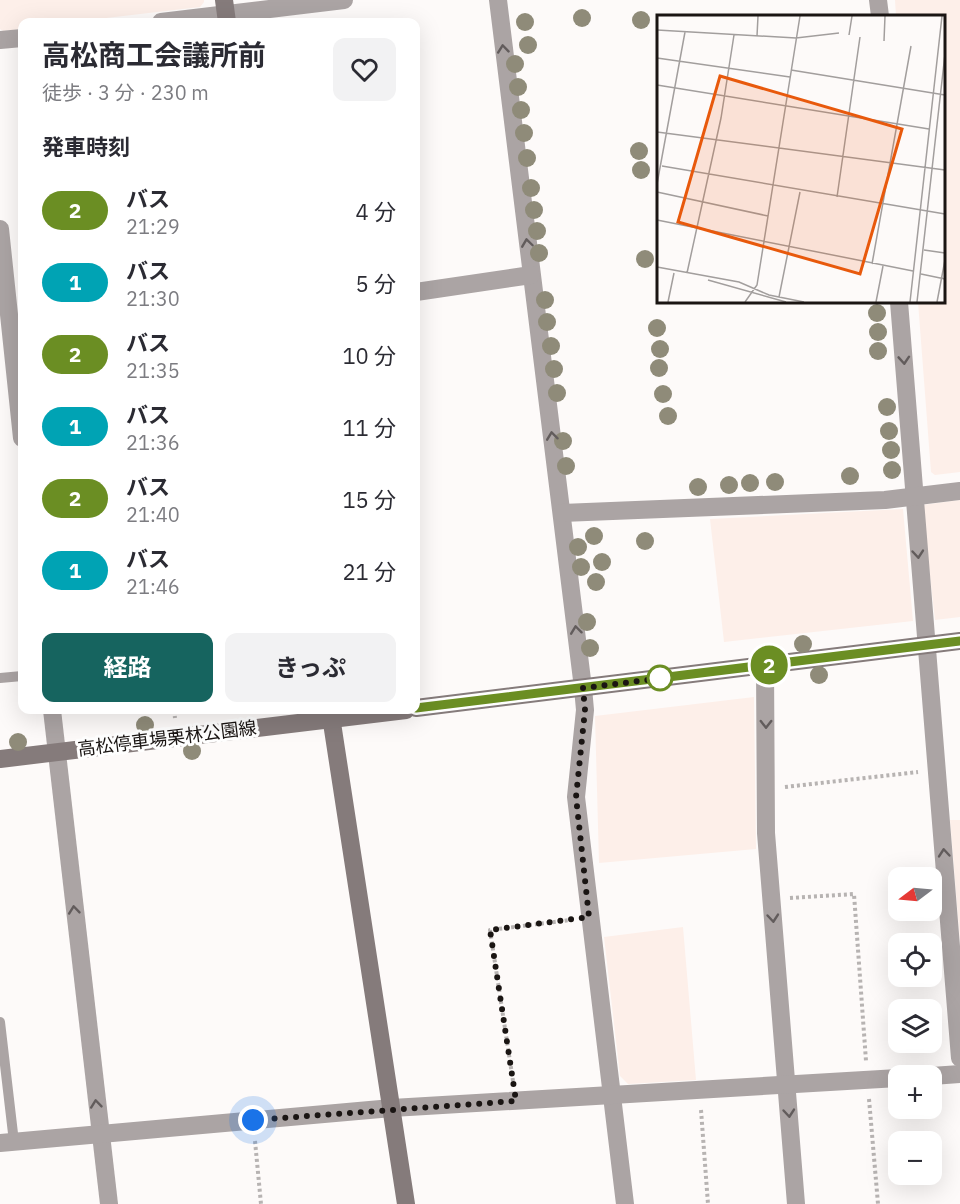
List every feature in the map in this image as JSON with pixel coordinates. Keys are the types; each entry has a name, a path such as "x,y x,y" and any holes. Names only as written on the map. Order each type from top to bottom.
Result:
{"main road":[{"path":"420,708 960,641"},
{"path":"331,714 406,1204"},
{"name":"高松停車場栗林公園線","path":"0,759 331,714"}],"street":[{"path":"190,18 344,0"},
{"path":"498,0 583,688 585,710 576,797 625,1204"},
{"path":"878,0 880,15"},
{"path":"0,40 18,38"},
{"path":"0,229 18,401"},
{"path":"420,291 531,275"},
{"path":"899,303 960,1058"},
{"path":"562,513 873,501 960,491"},
{"path":"765,665 766,833 796,1204"},
{"path":"52,714 109,1204"},
{"path":"942,1075 960,1074"},
{"path":"7,1142 392,1108 888,1079"}],"lane":[{"path":"0,678 18,676"},
{"path":"0,1022 7,1142"}],"path":[{"path":"766,789 937,769"},
{"path":"771,899 854,894 878,1204"},
{"path":"516,1101 490,930 589,917"},
{"path":"699,1091 708,1204"},
{"path":"253,1120 261,1204"}],"shaded area":[{"path":"0,0 204,0 200,7 106,18 18,18 18,29 3,31 0,29"},
{"path":"895,0 960,0 960,472 935,475 931,472 918,303 945,303 945,15 896,15"},
{"path":"960,500 960,617 935,620 922,505"},
{"path":"903,509 913,621 724,642 710,519"},
{"path":"754,697 756,849 599,863 595,716"},
{"path":"950,820 960,820 960,942"},
{"path":"683,927 696,1080 628,1084 620,1076 604,937"}],"bus line":[{"name":"2","path":"420,708 960,641"}],"route":[{"path":"253,1120 392,1108 516,1101 490,930 589,917 576,797 585,710 583,688 663,678 660,678"}]}
